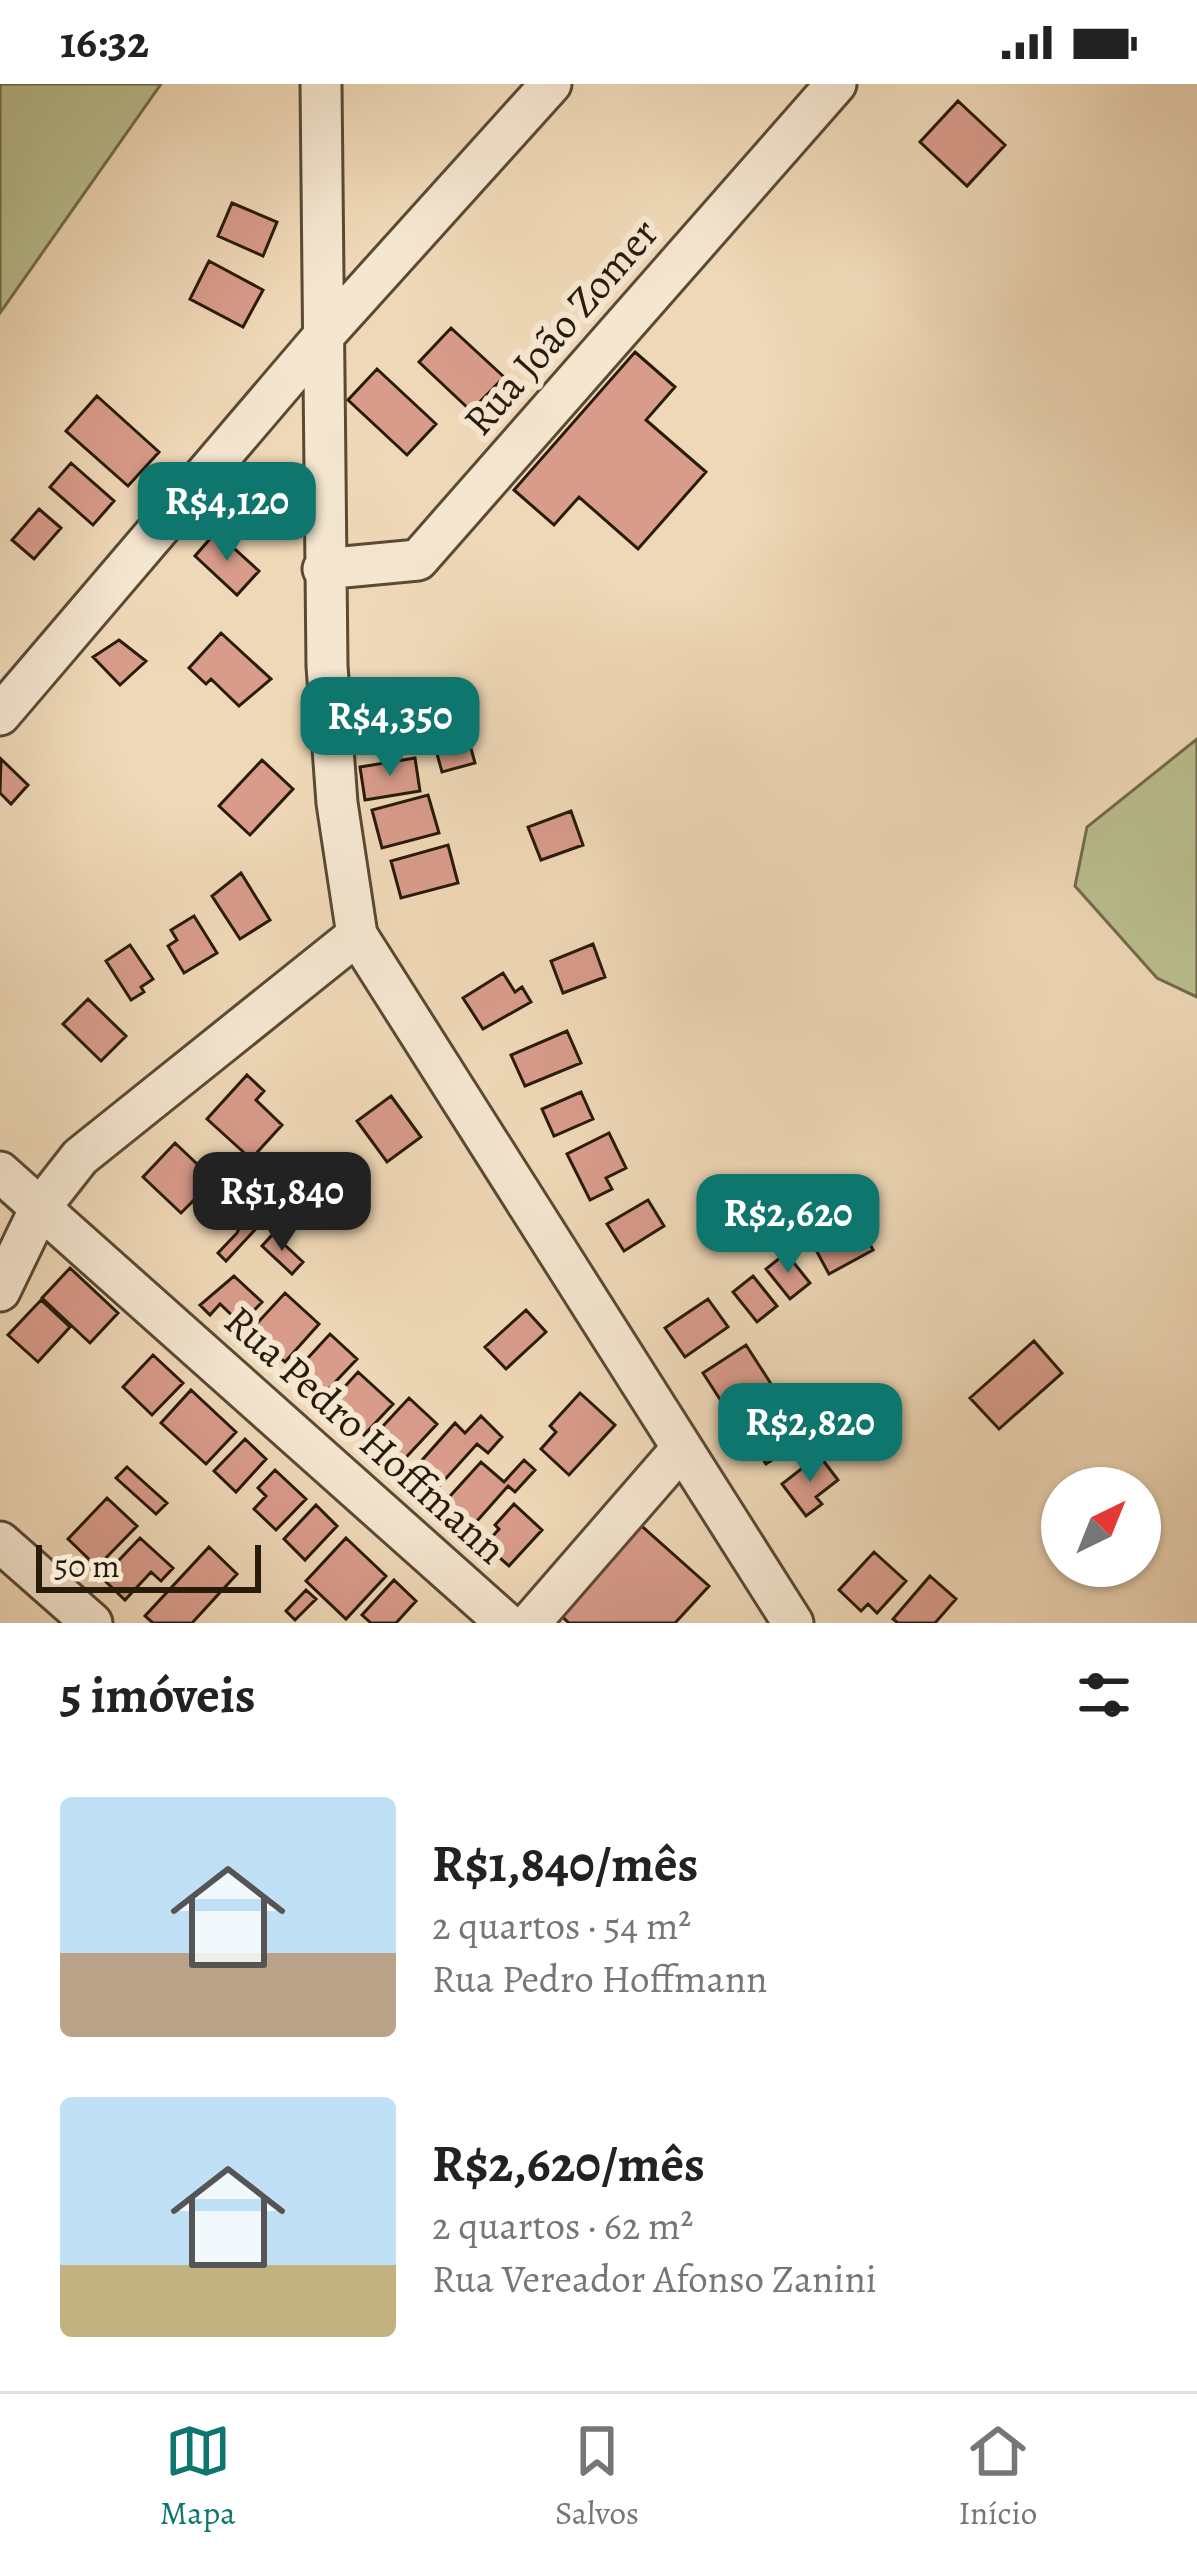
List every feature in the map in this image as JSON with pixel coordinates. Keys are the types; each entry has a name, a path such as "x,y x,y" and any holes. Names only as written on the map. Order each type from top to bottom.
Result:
{"street":[{"path":"321,84 323,569 333,761 357,935 793,1623"},
{"path":"0,715 320,340 551,84"},
{"name":"Rua João Zomer","path":"323,569 418,560 836,84"},
{"path":"0,1291 58,1180 107,1132 357,935"},
{"name":"Rua Pedro Hoffmann","path":"0,1172 506,1623"},
{"path":"530,1623 682,1448"},
{"path":"0,1542 92,1623"}],"green space":[{"path":"0,84 161,84 0,313"},
{"path":"1197,739 1197,997 1157,978 1075,886 1087,827"}],"building":[{"path":"958,101 1005,145 967,186 920,142"},
{"path":"232,203 277,222 263,256 218,236"},
{"path":"209,261 263,290 243,327 190,299"},
{"path":"451,328 504,377 471,411 419,362"},
{"path":"635,352 675,387 646,420 706,472 638,549 579,497 554,525 514,490"},
{"path":"377,369 436,424 407,455 348,400"},
{"path":"97,396 159,452 128,486 66,431"},
{"path":"71,463 114,501 93,525 50,487"},
{"path":"39,509 61,528 34,559 12,540"},
{"path":"216,532 259,571 237,595 195,556"},
{"path":"221,633 271,679 239,706 211,679 206,684 189,668"},
{"path":"119,640 146,661 120,685 93,657"},
{"path":"389,714 391,740 361,742 359,716"},
{"path":"467,734 475,763 442,772 434,743"},
{"path":"415,758 420,791 365,800 360,767"},
{"path":"1,759 28,785 11,804 0,793"},
{"path":"262,760 293,789 250,835 219,806"},
{"path":"428,795 439,833 382,848 372,810"},
{"path":"571,811 583,845 541,860 528,827"},
{"path":"448,845 458,883 401,898 391,861"},
{"path":"241,873 270,920 240,939 212,896"},
{"path":"194,916 217,953 184,973 168,946 177,940 171,930"},
{"path":"593,944 605,977 563,993 551,961"},
{"path":"130,945 153,979 131,1000 106,961"},
{"path":"503,973 515,992 522,987 531,1002 483,1029 463,998"},
{"path":"88,999 126,1036 101,1061 63,1024"},
{"path":"567,1031 581,1063 525,1086 511,1055"},
{"path":"247,1075 264,1091 256,1100 282,1125 251,1159 207,1119"},
{"path":"581,1092 593,1119 554,1136 542,1109"},
{"path":"391,1096 421,1137 387,1162 357,1121"},
{"path":"609,1133 626,1168 606,1178 612,1189 590,1200 567,1154"},
{"path":"175,1143 214,1180 181,1213 143,1177"},
{"path":"648,1200 664,1226 624,1251 607,1224"},
{"path":"250,1207 264,1220 226,1261 218,1253 237,1233"},
{"path":"855,1216 873,1250 829,1274 810,1239"},
{"path":"273,1234 303,1262 292,1274 262,1246"},
{"path":"786,1253 810,1283 790,1299 766,1269"},
{"path":"70,1268 118,1313 90,1343 42,1298"},
{"path":"234,1276 262,1302 241,1324 220,1304 210,1315 200,1305"},
{"path":"753,1276 777,1306 757,1322 733,1292"},
{"path":"285,1293 319,1324 285,1362 250,1331"},
{"path":"708,1299 728,1327 685,1357 665,1328"},
{"path":"41,1300 70,1327 38,1362 8,1335"},
{"path":"526,1310 546,1332 506,1369 485,1347"},
{"path":"330,1334 357,1359 322,1396 295,1372"},
{"path":"1034,1341 1062,1373 999,1429 970,1398"},
{"path":"746,1345 775,1390 732,1418 703,1373"},
{"path":"153,1355 183,1383 152,1415 123,1387"},
{"path":"358,1372 393,1404 364,1435 329,1404"},
{"path":"191,1390 236,1432 206,1464 161,1423"},
{"path":"580,1393 615,1425 569,1475 541,1449 556,1432 550,1426"},
{"path":"409,1398 437,1424 398,1466 370,1440"},
{"path":"786,1409 805,1439 766,1464 747,1433"},
{"path":"481,1416 502,1437 488,1453 477,1444 430,1496 408,1476 455,1423 465,1433"},
{"path":"245,1439 266,1459 236,1492 214,1471"},
{"path":"819,1455 838,1480 816,1497 822,1504 806,1516 782,1484"},
{"path":"524,1460 535,1470 515,1492 508,1486 469,1530 442,1505 481,1462 504,1482"},
{"path":"127,1467 167,1503 156,1514 116,1478"},
{"path":"275,1470 306,1499 276,1530 254,1509 266,1496 258,1488"},
{"path":"107,1498 137,1526 97,1567 68,1539"},
{"path":"514,1504 542,1530 509,1566 485,1545"},
{"path":"316,1505 337,1526 305,1560 284,1539"},
{"path":"636,1521 709,1586 675,1623 569,1623 555,1610"},
{"path":"140,1538 173,1568 161,1581 151,1572 125,1600 102,1578"},
{"path":"346,1538 386,1576 346,1619 306,1581"},
{"path":"209,1547 237,1574 192,1623 153,1623 145,1616"},
{"path":"874,1552 906,1581 877,1613 868,1604 861,1611 839,1590"},
{"path":"930,1576 956,1599 935,1623 898,1623 893,1619"},
{"path":"394,1580 416,1601 396,1623 371,1623 362,1615"},
{"path":"306,1590 316,1599 295,1620 286,1611"}]}
